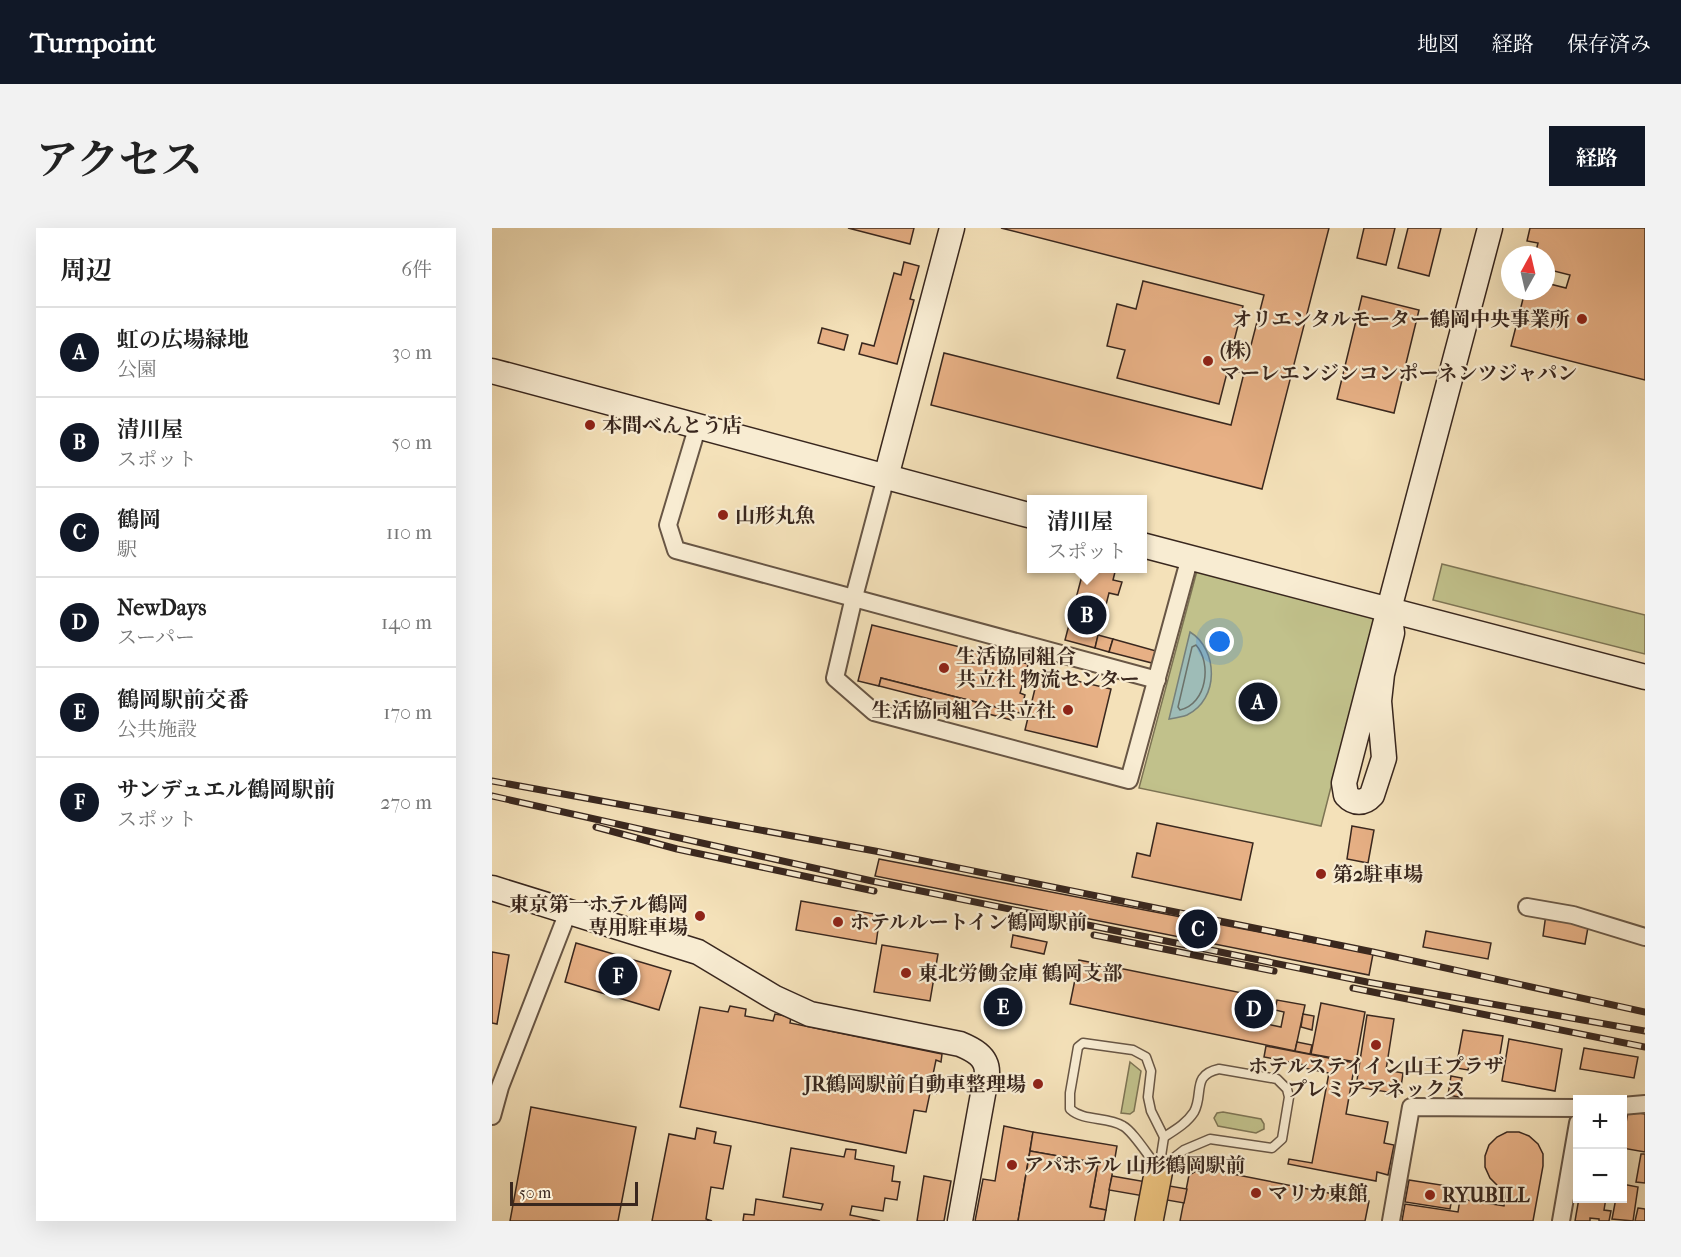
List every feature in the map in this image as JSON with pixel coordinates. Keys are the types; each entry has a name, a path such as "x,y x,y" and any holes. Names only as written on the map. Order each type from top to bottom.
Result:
{"main road":[{"path":"1149,1221 1159,1169"}],"street":[{"path":"952,228 854,597 835,678 874,712 1129,780 1190,557"},
{"path":"1389,609 1392,633 1378,701 1384,758 1372,795 1362,802 1356,802 1346,795 1344,783 1389,609 1490,228"},
{"path":"492,371 1027,515"},
{"path":"698,425 668,525 676,550 1157,680"},
{"path":"1147,546 1645,677"},
{"path":"492,888 698,952 775,998 810,1014 960,1044 974,1050 987,1066 986,1079 960,1221"},
{"path":"1527,907 1573,915 1645,937"},
{"path":"492,1116 500,1087 568,912"},
{"path":"1627,1106 1645,1104"},
{"path":"1391,1221 1411,1107 1573,1108"},
{"path":"1561,1221 1573,1149"}],"lane":[{"path":"1088,1042 1133,1050 1146,1057 1151,1071 1148,1097 1151,1112 1164,1137 1159,1169 1125,1126 1112,1121 1083,1116 1070,1109 1070,1094 1080,1044 1088,1042"},
{"path":"1159,1169 1184,1150 1210,1139 1272,1148 1282,1139 1289,1097 1287,1089 1277,1079 1219,1069 1211,1070 1201,1080 1193,1113 1178,1129 1164,1137"}],"green space":[{"path":"1442,564 1645,615 1645,654 1433,600"},
{"path":"1198,567 1375,615 1321,826 1139,788"},
{"path":"1130,1062 1141,1071 1134,1111 1130,1114 1121,1113"},
{"path":"1223,1112 1261,1119 1264,1129 1256,1133 1218,1126 1214,1118 1217,1113"}],"water":[{"path":"1190,632 1206,650 1210,662 1210,686 1198,708 1187,715 1169,719"}],"building":[{"path":"848,228 914,228 910,244"},
{"name":"(株) マーレエンジンコンポーネンツジャパン","path":"1001,228 1329,228 1262,489 931,405 944,353 1231,425 1244,373 1228,369 1219,404 1117,378 1125,350 1107,346 1117,304 1136,309 1143,281 1243,306 1233,345 1250,349 1264,295"},
{"path":"1364,228 1395,228 1386,265 1357,258"},
{"path":"1408,228 1441,228 1429,276 1398,268"},
{"name":"オリエンタルモーター鶴岡中央事業所","path":"1530,228 1645,228 1645,380 1511,346 1523,300 1555,300 1555,285 1566,288 1570,275 1555,271 1555,246 1537,246 1538,243 1527,241"},
{"path":"904,262 919,266 910,299 914,300 897,364 859,354 862,343 874,346 894,273 901,275"},
{"path":"1362,296 1419,310 1394,413 1337,399"},
{"path":"822,328 848,335 844,350 818,343"},
{"path":"1083,573 1115,573 1113,580 1122,582 1118,595 1109,593 1095,648 1065,640"},
{"name":"生活協同組合 共立社 物流センター","path":"872,625 1028,664 1026,672 1031,673 1029,681 1024,680 1020,693 1025,695 1020,713 881,678 879,686 858,681"},
{"path":"1098,635 1113,639 1109,652 1095,648"},
{"path":"1113,639 1156,651 1152,663 1109,652"},
{"name":"生活協同組合 共立社","path":"1039,672 1111,689 1097,747 1025,730"},
{"path":"881,678 1015,712 1012,720 879,686"},
{"path":"1157,823 1253,843 1241,900 1132,877 1137,853 1150,856"},
{"path":"1352,826 1374,830 1368,863 1347,859"},
{"path":"879,859 1373,954 1369,975 875,876"},
{"name":"ホテルルートイン鶴岡駅前","path":"801,901 880,915 876,944 796,930"},
{"path":"1546,914 1589,922 1585,944 1543,936"},
{"path":"1426,931 1491,943 1488,959 1423,947"},
{"path":"1013,935 1047,942 1044,954 1011,947"},
{"path":"576,943 671,971 659,1010 565,982"},
{"name":"東北労働金庫 鶴岡支部","path":"882,945 938,954 930,1001 874,992"},
{"path":"492,952 509,955 497,1024 492,1023"},
{"path":"1079,960 1267,998 1262,1023 1281,1027 1284,1012 1275,1010 1277,1000 1305,1005 1295,1051 1070,1004"},
{"path":"998,991 1014,993 1009,1024 992,1021"},
{"path":"1321,1003 1365,1012 1356,1062 1311,1054"},
{"path":"730,1006 746,1009 745,1016 773,1021 775,1014 791,1017 790,1023 942,1054 941,1062 936,1060 931,1084 938,1085 936,1094 930,1093 926,1112 914,1110 906,1153 680,1107 700,1007 728,1012"},
{"path":"1303,1014 1314,1016 1312,1030 1301,1027"},
{"name":"ホテルステイイン山王プラザ プレミアアネックス","path":"1367,1015 1394,1019 1386,1070 1403,1073 1400,1094 1356,1087"},
{"path":"1463,1030 1503,1036 1498,1066 1470,1061 1468,1070 1456,1068"},
{"path":"1509,1039 1562,1049 1555,1091 1502,1081"},
{"path":"1297,1042 1312,1045 1310,1054 1295,1051"},
{"path":"1266,1046 1355,1063 1346,1114 1388,1122 1384,1143 1394,1145 1388,1175 1377,1172 1376,1181 1288,1164 1289,1159 1312,1163 1329,1073 1304,1068 1305,1065 1264,1057"},
{"path":"1584,1048 1638,1057 1634,1078 1580,1069"},
{"path":"1451,1076 1462,1078 1459,1097 1448,1095"},
{"path":"531,1107 636,1127 618,1221 510,1221"},
{"path":"1628,1111 1645,1114 1645,1152 1627,1149"},
{"name":"アパホテル 山形鶴岡駅前","path":"1004,1126 1033,1132 1018,1221 975,1221 983,1179 995,1181"},
{"path":"697,1128 716,1132 714,1143 731,1146 723,1189 711,1187 706,1219 712,1221 652,1221 669,1134 695,1139"},
{"path":"1033,1132 1117,1146 1106,1210 1090,1207 1098,1163 1030,1151"},
{"path":"1507,1132 1519,1132 1529,1136 1538,1144 1543,1154 1533,1221 1402,1221 1405,1204 1458,1212 1460,1199 1504,1206 1507,1189 1498,1186 1490,1178 1485,1167 1485,1156 1489,1145 1497,1137"},
{"path":"791,1148 844,1157 846,1149 856,1150 855,1159 894,1166 892,1181 900,1182 897,1200 885,1198 883,1211 852,1206 850,1215 880,1221 743,1221 744,1214 754,1215 756,1199 821,1210 823,1204 783,1197"},
{"path":"1030,1151 1098,1163 1090,1207 1106,1210 1104,1221 1018,1221"},
{"path":"1641,1154 1645,1154 1645,1183 1636,1182"},
{"name":"マリカ東館","path":"1202,1168 1369,1201 1365,1221 1180,1221 1189,1175"},
{"path":"924,1176 951,1181 944,1221 917,1221"},
{"path":"1112,1176 1187,1189 1184,1203 1109,1190"},
{"name":"RYUBILL","path":"1409,1180 1454,1187 1450,1209 1405,1202"},
{"path":"1627,1185 1638,1187 1633,1221 1612,1219 1615,1203 1627,1203"},
{"path":"1578,1203 1605,1203 1604,1210 1611,1211 1609,1221 1590,1218 1590,1221 1575,1221"},
{"path":"1638,1208 1645,1209 1645,1221 1635,1221"}],"railway":[{"path":"492,781 875,851 1373,952 1645,1012"},
{"path":"492,796 872,881 1367,982 1645,1031"},
{"path":"596,827 677,849 874,891"},
{"path":"1094,935 1274,971"},
{"path":"1353,988 1645,1047"}],"place":[{"name":"オリエンタルモーター鶴岡中央事業所","path":"1582,319"},
{"name":"(株) マーレエンジンコンポーネンツジャパン","path":"1208,361"},
{"name":"本間べんとう店","path":"590,425"},
{"name":"山形丸魚","path":"723,515"},
{"name":"清川屋","path":"1087,615"},
{"name":"生活協同組合 共立社 物流センター","path":"944,668"},
{"name":"虹の広場緑地","path":"1258,702"},
{"name":"生活協同組合 共立社","path":"1068,710"},
{"name":"第2駐車場","path":"1321,874"},
{"name":"東京第一ホテル鶴岡 専用駐車場","path":"700,916"},
{"name":"ホテルルートイン鶴岡駅前","path":"838,922"},
{"name":"鶴岡","path":"1198,929"},
{"name":"東北労働金庫 鶴岡支部","path":"906,973"},
{"name":"サンデュエル鶴岡駅前","path":"618,976"},
{"name":"鶴岡駅前交番","path":"1003,1007"},
{"name":"NewDays","path":"1254,1009"},
{"name":"ホテルステイイン山王プラザ プレミアアネックス","path":"1376,1045"},
{"name":"JR鶴岡駅前自動車整理場","path":"1038,1084"},
{"name":"アパホテル 山形鶴岡駅前","path":"1012,1165"},
{"name":"マリカ東館","path":"1256,1193"},
{"name":"RYUBILL","path":"1430,1195"}]}
